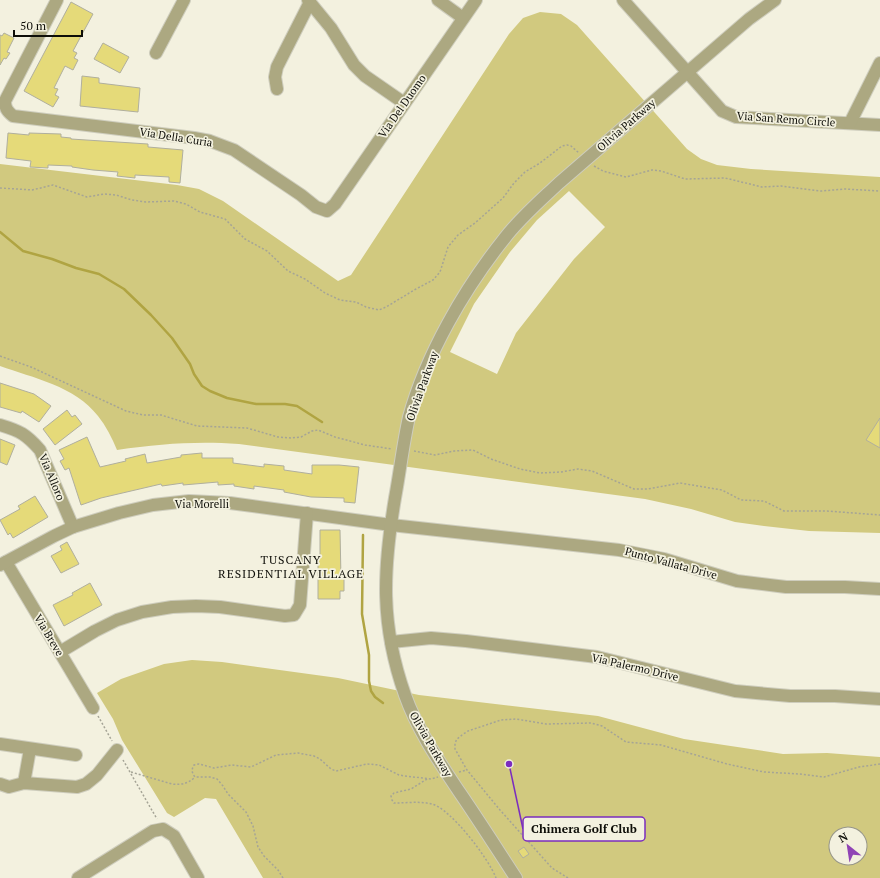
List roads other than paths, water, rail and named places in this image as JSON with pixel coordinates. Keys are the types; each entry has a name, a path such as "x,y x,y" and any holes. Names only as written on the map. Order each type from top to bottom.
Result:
{"street":[{"name":"Via Della Curia","path":"57,0 5,101 7,112 18,117 194,138 222,145 234,150 301,195 316,207 327,211"},
{"path":"156,54 184,0"},
{"path":"438,0 463,18"},
{"name":"Via Del Duomo","path":"327,211 335,204 476,0"},
{"path":"623,0 687,72"},
{"name":"Olivia Parkway","path":"516,878 423,735 399,678 387,620 385,585 391,525 409,418 417,393 445,328 464,295 505,237 558,183 749,19 775,0"},
{"path":"277,88 275,78 277,67 309,1 331,28 354,65 365,76 404,103"},
{"path":"850,123 880,63"},
{"name":"Via San Remo Circle","path":"687,72 722,111 736,117 880,125"},
{"name":"Via Alloro","path":"0,425 20,432 31,440 40,450 73,527"},
{"name":"Via Morelli","path":"3,563 73,527 139,508 189,501 230,503 391,525"},
{"path":"60,652 117,620 142,612 172,607 220,607 285,616 294,615 300,605 307,513"},
{"name":"Punto Vallata Drive","path":"391,525 619,550 664,560 737,581 786,586 880,589"},
{"name":"Via Breve","path":"3,563 94,708"},
{"name":"Via Palermo Drive","path":"391,642 431,638 466,641 597,657 735,690 790,696 835,696 880,699"},
{"path":"0,744 76,755"},
{"path":"24,783 30,749"},
{"path":"0,784 9,787 24,783 77,787 86,784 97,775 117,750"},
{"path":"78,878 153,831 163,829 174,836 198,878"}],"waterway":[{"path":"0,232 23,251 99,274 124,289 172,338 190,364 194,374 202,386 210,391 227,398 256,404 285,404 297,406 322,422"},
{"path":"363,535 362,614 369,655 369,681 371,691 375,697 383,703"}],"place":[{"name":"Chimera Golf Club","path":"509,764"}],"district":[{"name":"TUSCANY RESIDENTIAL VILLAGE","path":"291,567"}]}
